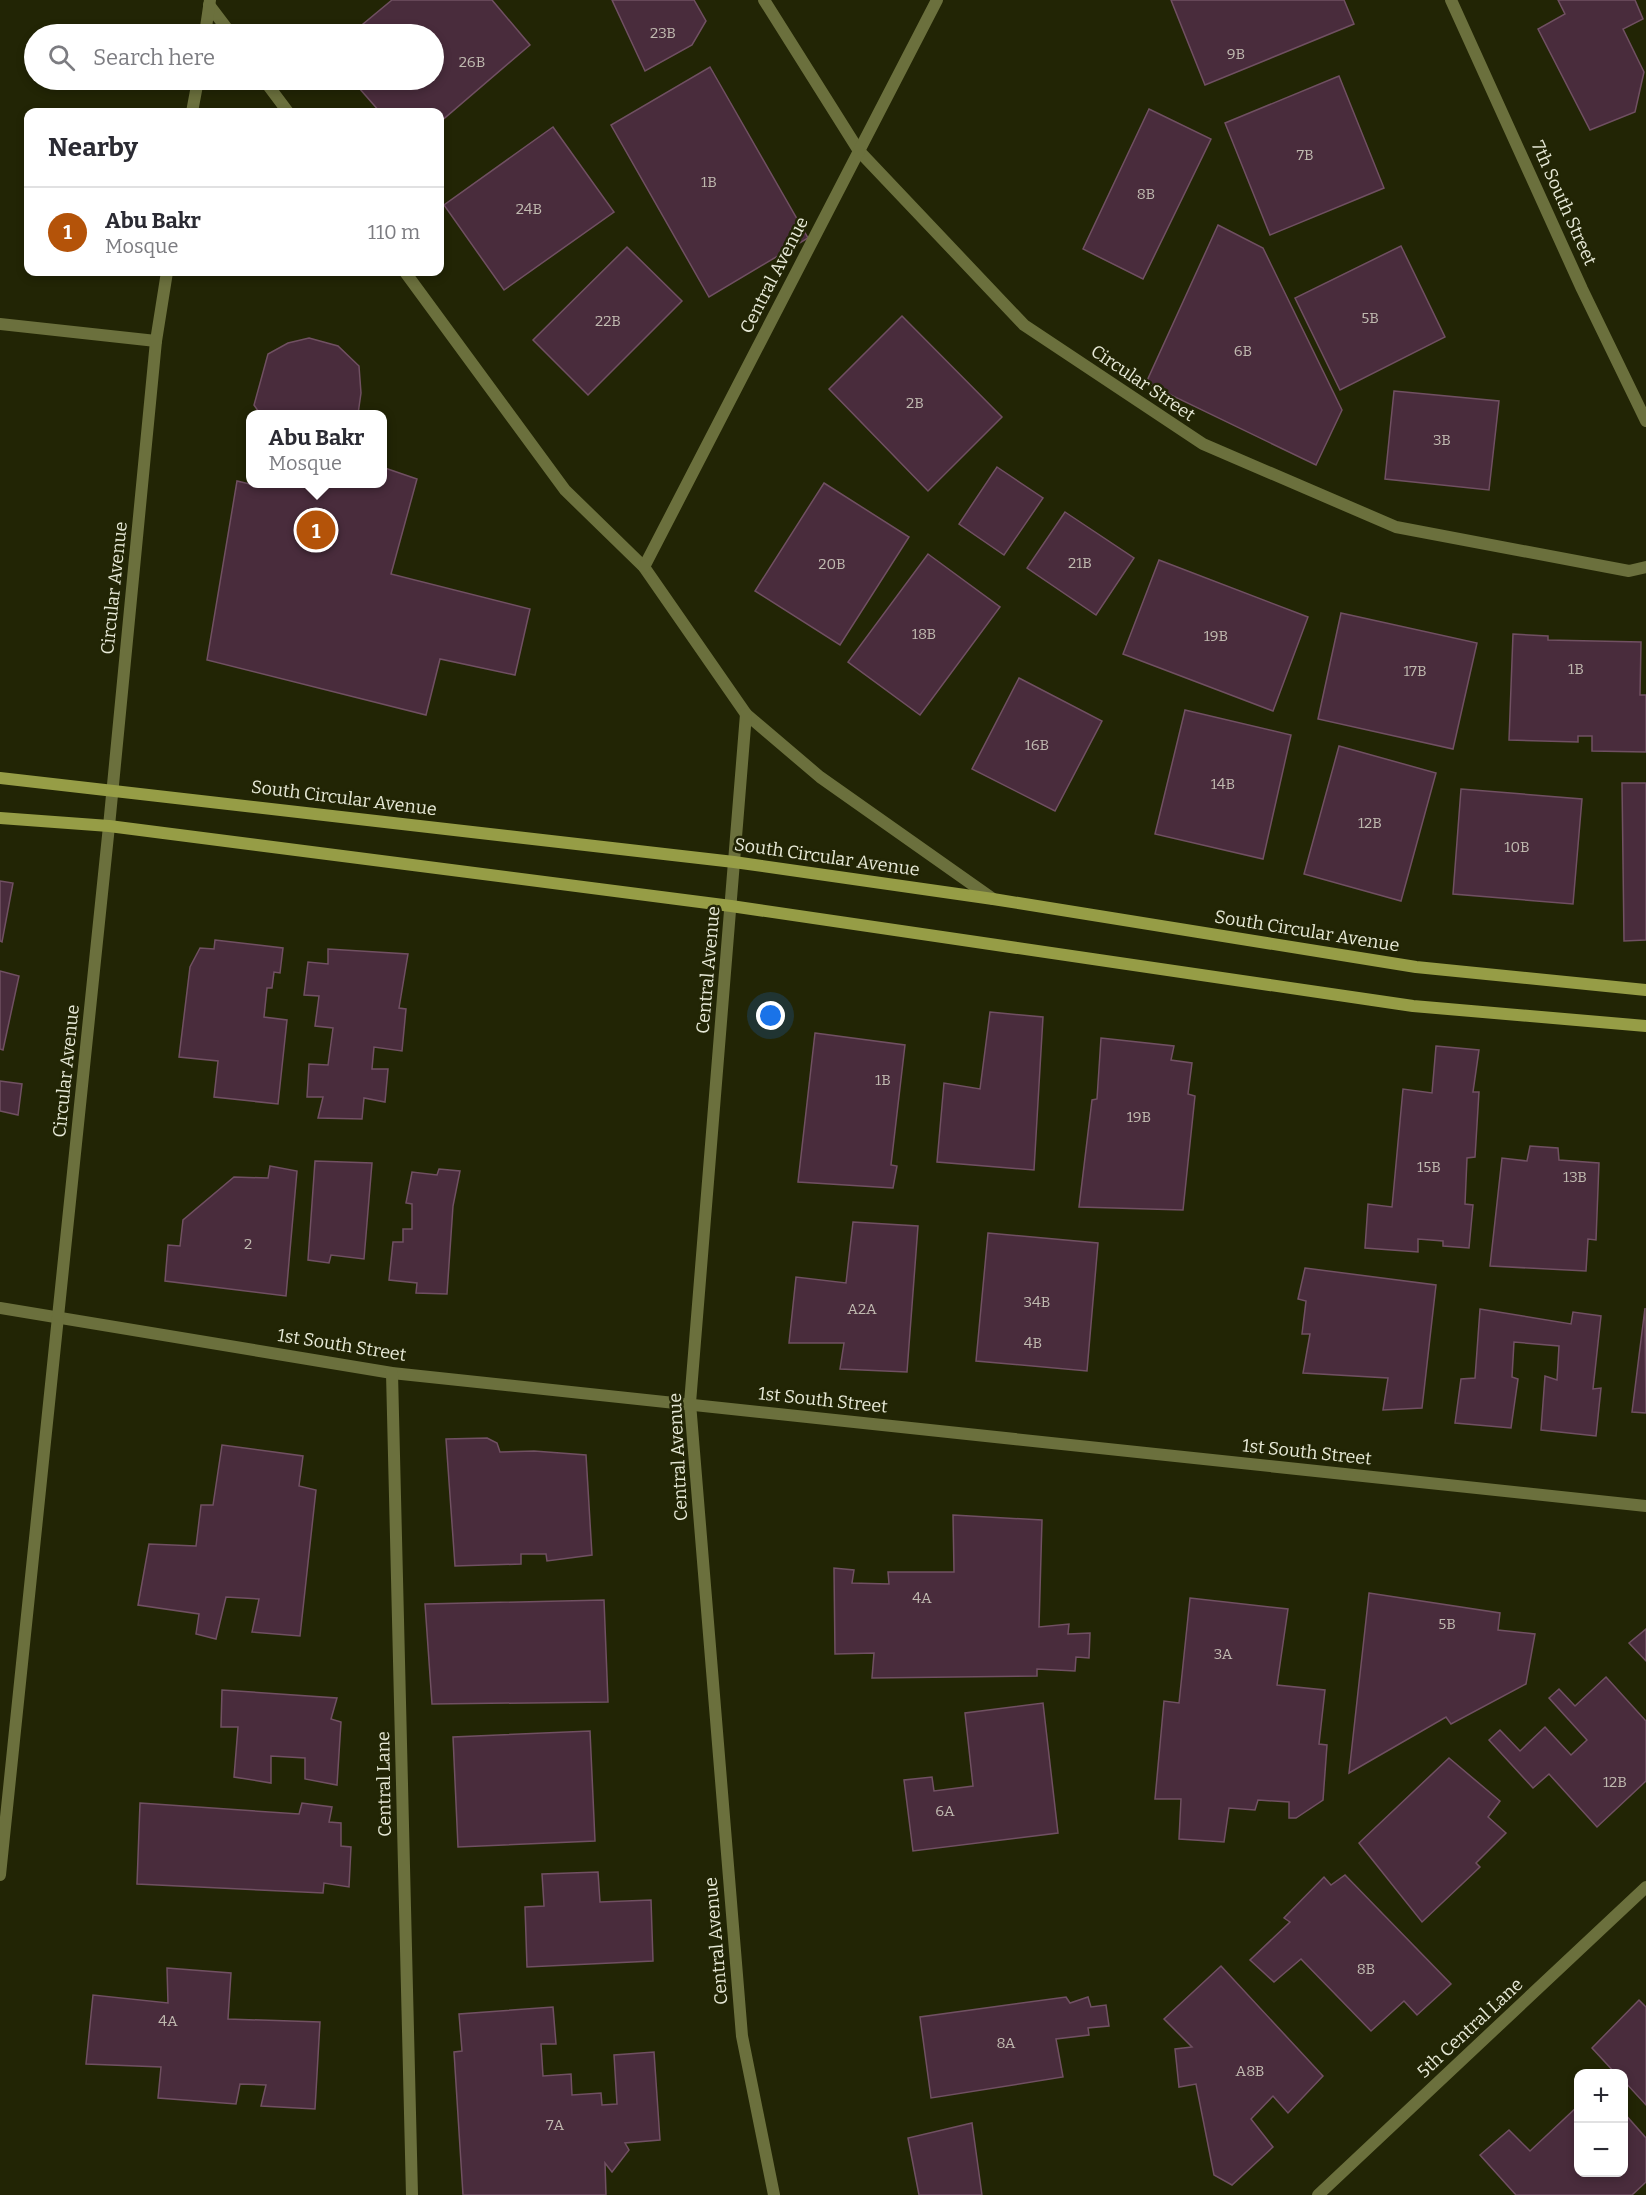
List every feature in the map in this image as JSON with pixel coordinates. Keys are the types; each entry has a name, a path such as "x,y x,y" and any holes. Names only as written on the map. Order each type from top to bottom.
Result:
{"main road":[{"name":"South Circular Avenue","path":"0,778 113,789 734,862 993,899 1416,967 1646,990"},
{"path":"0,818 109,826 731,906 1413,1006 1646,1026"}],"street":[{"name":"Circular Street","path":"764,0 859,151 1024,325 1203,444 1396,527 1629,571 1646,567"},
{"name":"Central Avenue","path":"644,567 937,0"},
{"name":"7th South Street","path":"1451,0 1582,289 1646,421"},
{"path":"207,24 210,2"},
{"path":"210,2 224,24"},
{"path":"193,108 196,90"},
{"path":"272,90 285,108"},
{"name":"Circular Avenue","path":"0,1875 113,789 156,341 166,276"},
{"path":"408,276 565,490 644,567 746,714 820,777 993,899"},
{"path":"0,324 156,341"},
{"name":"Central Avenue","path":"746,714 690,1404 742,2036 774,2195"},
{"name":"1st South Street","path":"0,1308 392,1373 1646,1506"},
{"name":"Central Lane","path":"392,1373 412,2195"},
{"name":"5th Central Lane","path":"1318,2195 1646,1887"}],"building":[{"path":"392,0 492,0 530,45 444,119 444,108 376,108 361,90 444,90 444,24 363,24"},
{"path":"612,0 694,0 706,21 692,45 645,71"},
{"path":"1171,0 1344,0 1354,24 1205,85"},
{"path":"1558,0 1635,0 1643,19 1623,29 1644,72 1635,112 1590,130 1538,29 1565,14"},
{"path":"710,67 808,238 709,297 611,125"},
{"path":"1339,76 1384,188 1270,235 1225,123"},
{"path":"1149,109 1211,139 1143,279 1083,249"},
{"path":"553,127 614,212 504,290 444,205"},
{"path":"1218,225 1263,248 1342,410 1316,465 1146,383"},
{"path":"1401,246 1445,337 1340,390 1295,298"},
{"path":"627,247 682,301 588,395 533,340"},
{"path":"902,316 1002,417 928,491 829,389"},
{"path":"309,338 338,346 359,366 361,393 359,410 257,410 254,405 268,354 288,343"},
{"path":"1394,391 1499,401 1489,490 1385,479"},
{"path":"997,467 1043,498 1004,555 959,524"},
{"path":"387,469 417,479 391,574 530,609 515,675 440,659 426,715 207,660 237,481 246,483 246,488 387,488"},
{"path":"824,483 909,537 840,645 755,591"},
{"path":"1065,512 1134,558 1096,615 1027,568"},
{"path":"928,554 1000,607 920,715 848,662"},
{"path":"1159,560 1308,617 1273,711 1123,654"},
{"path":"1341,613 1477,643 1453,749 1318,719"},
{"path":"1513,634 1548,636 1548,640 1641,642 1640,695 1646,695 1646,752 1592,751 1592,736 1578,736 1578,742 1509,740"},
{"path":"1019,678 1102,721 1055,811 972,769"},
{"path":"1185,710 1291,735 1263,859 1155,834"},
{"path":"1339,746 1436,773 1401,901 1304,874"},
{"path":"1622,783 1646,783 1646,940 1624,941"},
{"path":"1461,789 1582,799 1573,904 1453,894"},
{"path":"0,881 13,883 2,942 0,941"},
{"path":"215,940 283,948 280,973 274,972 272,988 267,988 264,1017 287,1020 278,1104 214,1097 218,1061 179,1057 190,967 200,948 214,949"},
{"path":"328,949 408,954 399,1008 406,1009 402,1051 374,1047 372,1069 388,1069 385,1102 364,1098 362,1119 318,1118 323,1097 307,1097 309,1064 328,1065 333,1028 315,1026 319,996 304,995 308,962 328,964"},
{"path":"0,971 19,976 3,1050 0,1049"},
{"path":"990,1012 1043,1017 1034,1170 937,1162 944,1083 980,1089"},
{"path":"815,1033 905,1045 891,1165 897,1166 893,1188 798,1182"},
{"path":"1101,1038 1174,1046 1171,1060 1192,1063 1188,1094 1195,1096 1183,1210 1079,1207 1092,1100 1097,1099"},
{"path":"1436,1046 1479,1050 1473,1092 1479,1092 1475,1157 1467,1158 1465,1204 1473,1205 1469,1248 1443,1246 1443,1241 1418,1239 1418,1252 1365,1248 1368,1204 1392,1207 1403,1089 1432,1093"},
{"path":"0,1081 22,1084 18,1115 0,1111"},
{"path":"1530,1146 1558,1148 1559,1160 1599,1163 1596,1240 1588,1239 1586,1271 1490,1266 1502,1158 1527,1161"},
{"path":"315,1161 372,1163 364,1259 331,1255 329,1263 308,1260"},
{"path":"270,1166 297,1171 286,1296 165,1281 168,1245 180,1246 183,1220 234,1177 268,1178"},
{"path":"439,1169 460,1171 453,1206 447,1294 416,1293 417,1283 389,1280 393,1242 403,1242 403,1229 412,1229 412,1204 406,1203 412,1172 437,1175"},
{"path":"853,1222 918,1226 907,1372 840,1369 844,1343 789,1343 796,1277 846,1283"},
{"path":"988,1233 1098,1243 1087,1371 976,1361"},
{"path":"1305,1268 1436,1285 1422,1408 1383,1410 1388,1378 1303,1373 1310,1334 1302,1334 1306,1301 1298,1299"},
{"path":"1645,1308 1646,1413 1632,1412"},
{"path":"1480,1309 1571,1324 1573,1312 1601,1316 1593,1389 1601,1388 1596,1436 1541,1430 1545,1376 1557,1380 1559,1346 1514,1342 1512,1377 1518,1379 1511,1428 1455,1423 1461,1379 1475,1378"},
{"path":"487,1438 497,1443 500,1452 534,1451 586,1455 592,1555 547,1561 546,1554 521,1554 521,1564 455,1566 446,1439"},
{"path":"222,1445 303,1456 299,1486 316,1490 300,1636 252,1632 259,1599 226,1597 216,1639 196,1634 199,1614 138,1605 149,1544 196,1546 201,1505 213,1505"},
{"path":"953,1515 1042,1520 1039,1627 1069,1624 1068,1634 1090,1633 1089,1658 1076,1657 1075,1671 1037,1669 1037,1676 872,1678 874,1653 835,1654 834,1568 854,1570 852,1583 889,1584 888,1572 954,1572"},
{"path":"1369,1593 1500,1613 1498,1630 1535,1634 1526,1684 1451,1724 1446,1717 1349,1773"},
{"path":"1190,1598 1288,1609 1277,1685 1325,1690 1319,1744 1327,1745 1323,1800 1296,1818 1289,1818 1289,1802 1258,1800 1255,1810 1229,1808 1224,1842 1179,1839 1181,1799 1155,1799 1164,1701 1179,1703"},
{"path":"604,1600 608,1702 432,1704 425,1604"},
{"path":"1646,1629 1646,1661 1629,1643"},
{"path":"1606,1677 1646,1721 1646,1781 1597,1827 1549,1774 1533,1788 1489,1740 1500,1730 1520,1751 1545,1727 1571,1755 1587,1740 1549,1698 1559,1689 1575,1706"},
{"path":"222,1690 337,1698 331,1719 341,1722 337,1785 305,1779 305,1758 271,1756 271,1783 234,1777 238,1727 221,1727"},
{"path":"1043,1703 1058,1833 913,1851 904,1780 932,1777 934,1791 973,1786 965,1713"},
{"path":"590,1731 595,1841 458,1847 453,1737"},
{"path":"1449,1758 1500,1801 1488,1817 1506,1833 1476,1863 1480,1867 1422,1922 1359,1843"},
{"path":"140,1803 299,1814 302,1803 332,1807 329,1822 341,1823 341,1846 351,1847 349,1887 324,1883 323,1893 137,1884"},
{"path":"598,1872 600,1902 651,1900 653,1961 527,1967 525,1907 544,1906 542,1874"},
{"path":"1345,1875 1451,1984 1417,2015 1404,2001 1371,2031 1301,1959 1274,1982 1250,1960 1290,1922 1284,1918 1324,1877 1331,1885"},
{"path":"1221,1966 1323,2076 1288,2113 1273,2096 1251,2119 1273,2147 1232,2185 1214,2175 1196,2084 1179,2087 1175,2049 1192,2047 1164,2019"},
{"path":"167,1968 231,1973 228,2019 320,2022 315,2109 261,2106 266,2085 240,2084 236,2104 158,2098 161,2067 86,2064 93,1995 168,2003"},
{"path":"1066,1997 1070,2003 1088,1997 1091,2007 1106,2005 1109,2026 1088,2028 1089,2035 1056,2039 1063,2077 931,2098 920,2017"},
{"path":"1639,2000 1646,2007 1646,2105 1628,2085 1628,2069 1611,2069 1592,2048"},
{"path":"553,2007 556,2044 541,2044 543,2076 571,2074 572,2095 601,2093 602,2105 617,2104 614,2055 654,2052 660,2140 625,2143 629,2150 612,2172 605,2163 606,2195 463,2195 454,2052 462,2051 459,2014"},
{"path":"1574,2110 1574,2177 1628,2177 1628,2118 1646,2138 1646,2182 1632,2195 1516,2195 1480,2155 1509,2130 1530,2151"},
{"path":"972,2123 982,2195 919,2195 908,2138"}],"place":[{"name":"Abu Bakr","path":"316,530"}]}
